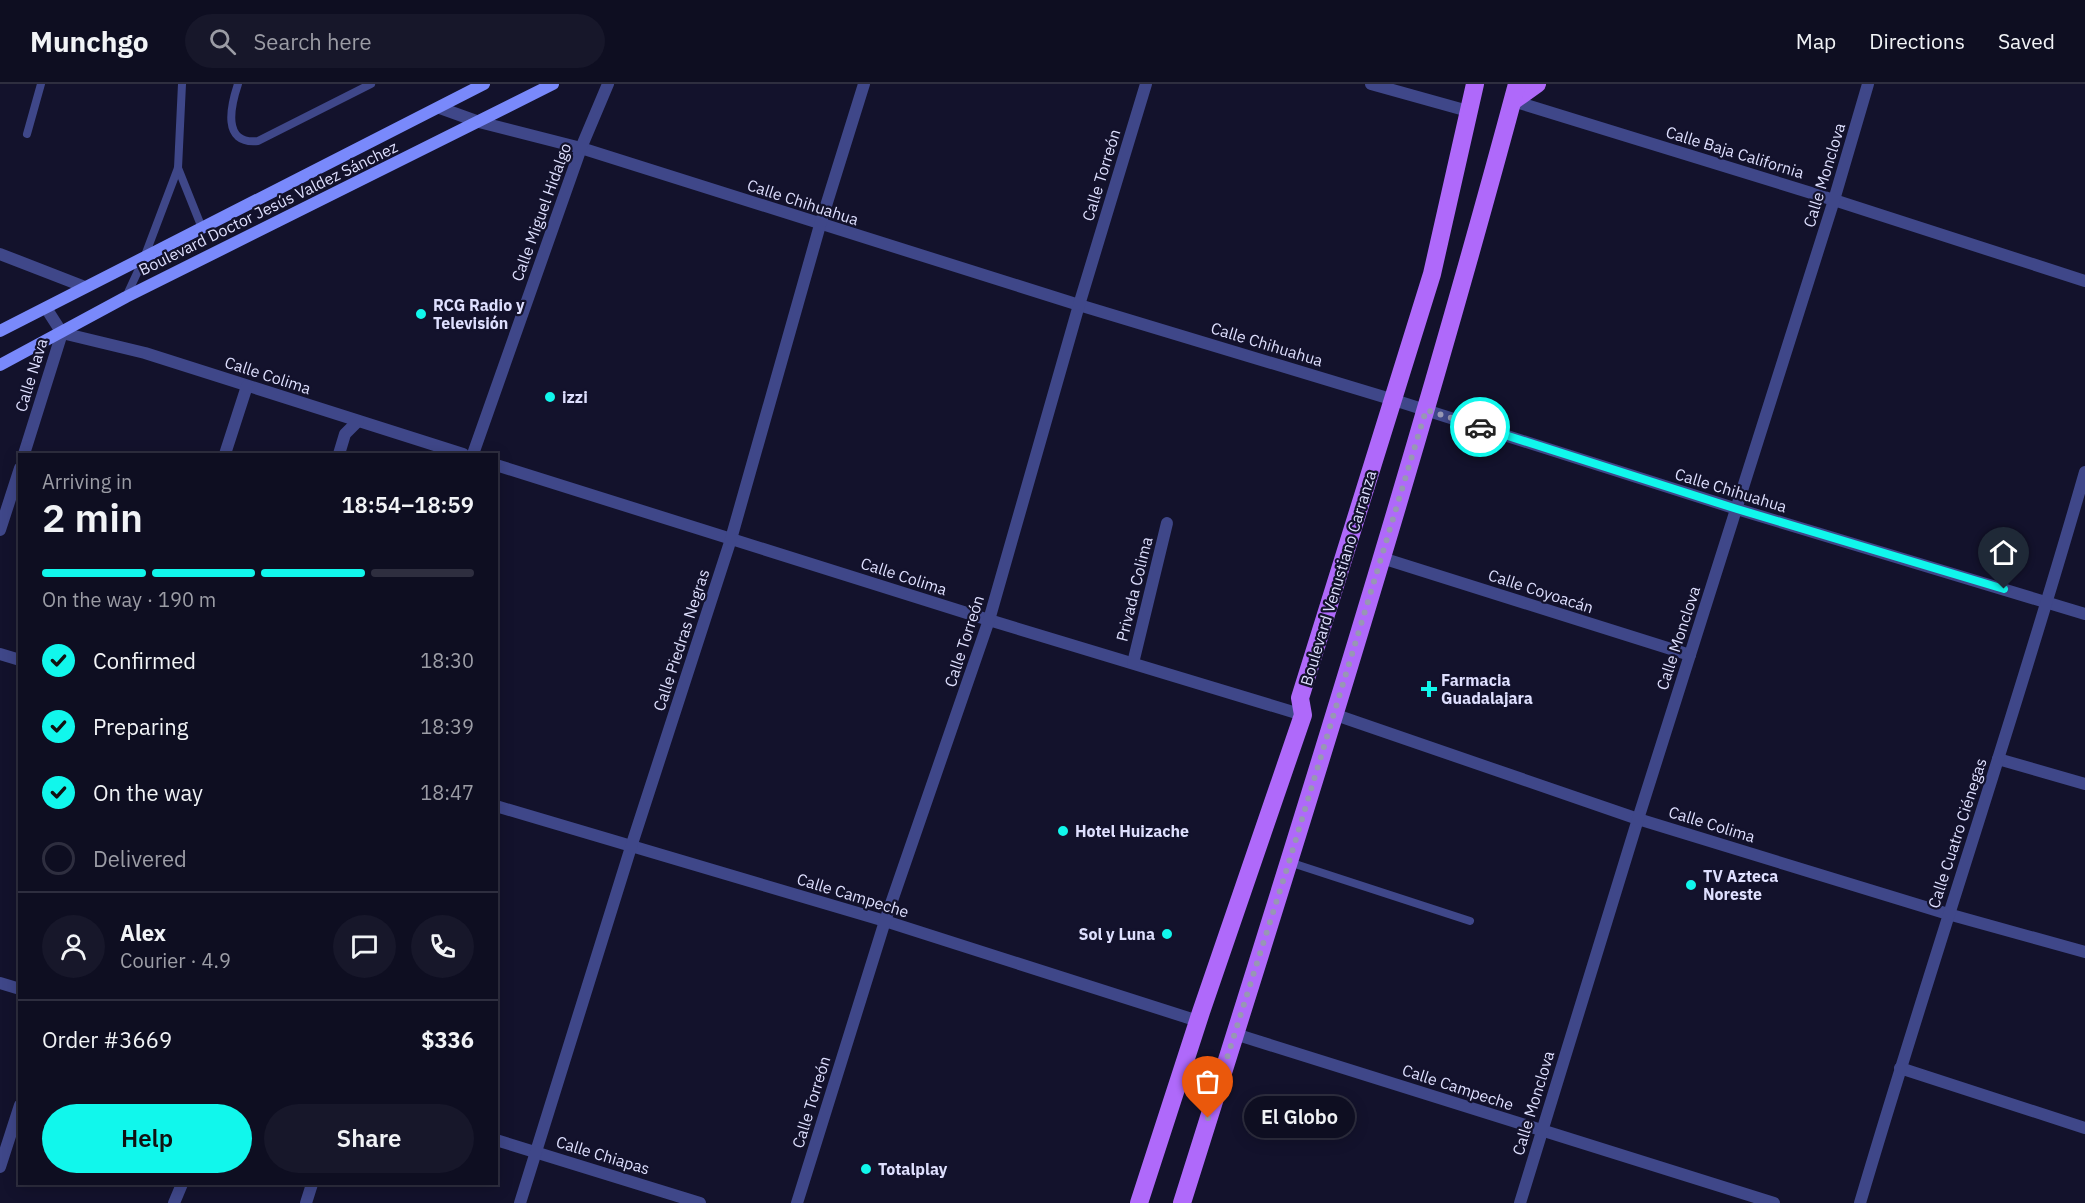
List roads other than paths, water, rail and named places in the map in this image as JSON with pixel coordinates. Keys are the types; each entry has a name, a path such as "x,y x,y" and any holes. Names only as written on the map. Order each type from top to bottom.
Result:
{"main road":[{"name":"Boulevard Doctor Jesús Valdez Sánchez","path":"0,331 484,84"},
{"name":"Boulevard Doctor Jesús Valdez Sánchez","path":"0,365 126,297 552,84"},
{"name":"Boulevard Venustiano Carranza","path":"1139,1203 1198,1021 1303,715 1300,698 1432,274 1474,84"},
{"path":"1182,1203 1382,558 1515,93 1537,84"}],"street":[{"name":"Calle Miguel Hidalgo","path":"473,453 581,148 608,84"},
{"name":"Calle Piedras Negras","path":"520,1203 631,847 731,539 820,225 864,84"},
{"name":"Calle Torreón","path":"797,1203 885,921 989,620 1079,305 1146,84"},
{"path":"1371,84 1467,111"},
{"name":"Calle Monclova","path":"1520,1203 1638,819 1834,200 1868,84"},
{"name":"Calle Baja California","path":"1515,93 2085,281"},
{"name":"Calle Chihuahua","path":"440,108 479,122 581,148 820,225 1394,400 1737,509 2085,614"},
{"path":"0,254 85,286"},
{"name":"Calle Nava","path":"24,453 62,333 46,308"},
{"name":"Calle Colima","path":"62,333 145,353 460,453"},
{"path":"225,453 247,386"},
{"path":"339,453 345,434 358,421"},
{"name":"Calle Colima","path":"498,466 989,620 1303,715"},
{"name":"Calle Cuatro Ciénegas","path":"1860,1203 1948,914 2048,602 2085,472"},
{"path":"0,530 18,474"},
{"name":"Privada Colima","path":"1133,663 1167,523"},
{"name":"Calle Coyoacán","path":"1382,558 1690,655"},
{"path":"0,654 18,659"},
{"name":"Calle Colima","path":"1333,714 1638,819 1948,914 2085,952"},
{"path":"1998,759 2085,784"},
{"name":"Calle Campeche","path":"498,807 885,921 1198,1021"},
{"path":"0,983 18,989"},
{"name":"Calle Campeche","path":"1235,1034 1774,1203"},
{"path":"1900,1068 2085,1128"},
{"path":"0,1167 18,1111"},
{"name":"Calle Chiapas","path":"498,1141 700,1203"},
{"path":"174,1203 182,1185"},
{"path":"306,1203 312,1185"}],"lane":[{"path":"27,134 41,84"},
{"path":"126,297 144,258 178,168 182,84"},
{"path":"238,84 230,108 231,125 239,137 249,142 258,141 371,84"},
{"path":"178,168 202,228"},
{"path":"1289,862 1470,921"}],"place":[{"name":"RCG Radio y Televisión","path":"421,314"},
{"name":"izzi","path":"550,397"},
{"name":"Farmacia Guadalajara","path":"1429,689"},
{"name":"Hotel Huizache","path":"1063,831"},
{"name":"TV Azteca Noreste","path":"1691,885"},
{"name":"Sol y Luna","path":"1167,934"},
{"name":"El Globo","path":"1208,1118"},
{"name":"Totalplay","path":"866,1169"}]}
